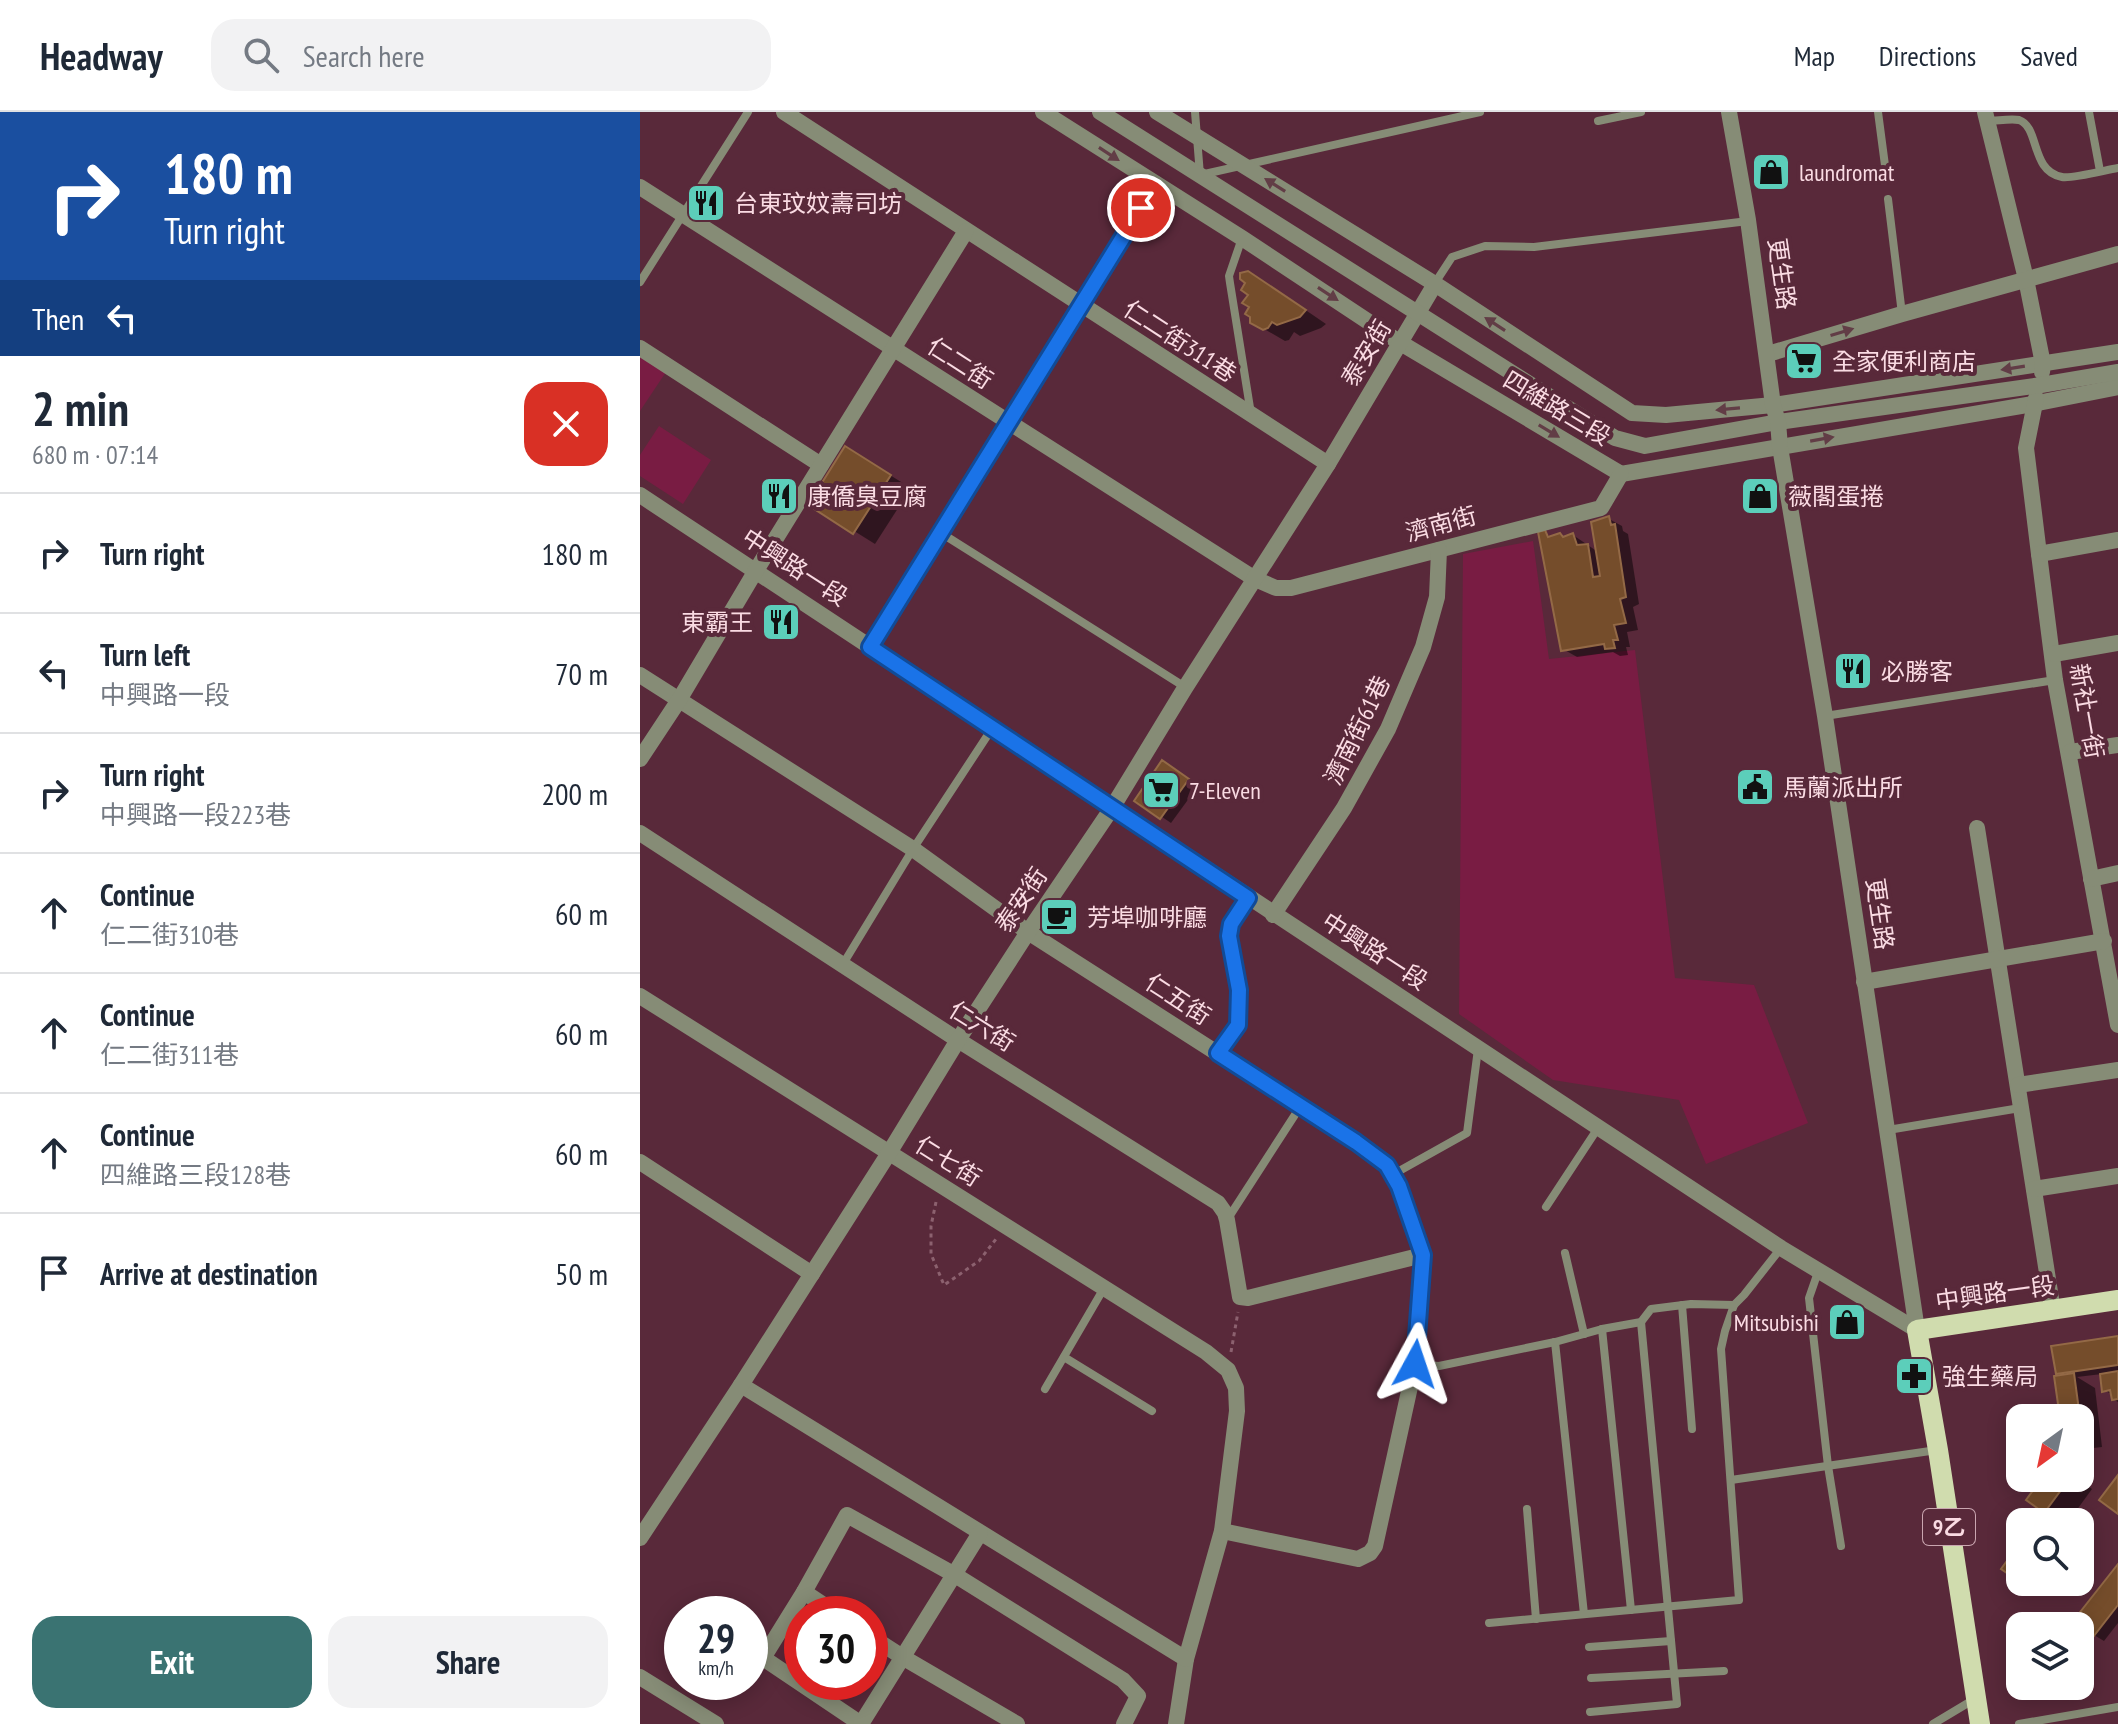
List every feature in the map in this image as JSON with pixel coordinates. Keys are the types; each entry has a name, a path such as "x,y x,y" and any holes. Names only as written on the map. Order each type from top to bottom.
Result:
{"main road":[{"name":"中興路一段","path":"1917,1330 2118,1300"},
{"name":"更生路","path":"1917,1330 1980,1724"}],"street":[{"name":"仁二街311巷","path":"784,112 1328,464"},
{"name":"四維路三段","path":"1043,112 1399,342 1621,474 2118,387"},
{"name":"四維路三段","path":"1100,112 1615,438 1645,446 1778,422 2118,372"},
{"name":"四維路三段","path":"1157,112 1435,284 1632,413 1666,415 1773,405 2118,352"},
{"name":"更生路","path":"1729,112 1748,220 1773,405 1825,716 1917,1330"},
{"name":"新社一街","path":"1986,117 2026,279 2043,364 2026,448 2055,680 2118,1025"},
{"path":"870,647 1156,184"},
{"name":"仁二街","path":"640,187 1255,579"},
{"path":"640,759 966,231"},
{"path":"1768,354 2118,254"},
{"name":"泰安街","path":"640,1538 812,1274 958,1040 1112,808 1328,464 1435,284"},
{"path":"640,348 821,465"},
{"name":"濟南街","path":"1255,579 1276,588 1291,588 1601,508 1621,474"},
{"name":"中興路一段","path":"640,495 1781,1248 1917,1330"},
{"path":"2039,554 2118,540"},
{"name":"濟南街61巷","path":"1273,915 1344,808 1388,729 1423,647 1437,597 1439,550"},
{"path":"2054,654 2118,643"},
{"name":"仁五街","path":"640,675 913,849 1028,932 1356,1142 1387,1165 1399,1186 1423,1255 1415,1364 1375,1546 1370,1553 1358,1559 1222,1531"},
{"path":"2070,752 2118,745"},
{"path":"1977,828 2053,1311"},
{"name":"仁六街","path":"640,833 958,1040 1218,1203 1227,1220"},
{"path":"2091,879 2118,873"},
{"path":"1218,1053 1238,1025 1239,990 1229,936 1231,924 1248,898"},
{"path":"1864,982 2104,941"},
{"name":"仁七街","path":"641,998 1206,1352 1228,1370"},
{"path":"2018,1085 2118,1070"},
{"path":"640,1162 812,1274"},
{"path":"2034,1189 2118,1176"},
{"path":"1227,1220 1240,1297 1248,1298 1423,1255"},
{"path":"1176,1724 1186,1659 1222,1531 1237,1411 1236,1388 1228,1370"},
{"path":"741,1385 1186,1659"},
{"path":"980,1533 955,1575 904,1658 861,1724 763,1658 847,1515 955,1575 1123,1680 1138,1696 1124,1724"},
{"path":"804,1592 810,1596"},
{"path":"888,1648 1017,1724"},
{"path":"640,1677 716,1724"}],"lane":[{"path":"640,282 748,112"},
{"path":"1195,112 1200,175 1479,112"},
{"path":"1598,121 1641,112"},
{"path":"1878,112 1886,173"},
{"path":"2089,112 2100,171"},
{"path":"1986,117 2018,120 2027,125 2039,160 2063,178 2118,168"},
{"path":"1888,199 1902,314"},
{"path":"1435,284 1452,257 1485,246 1534,247 1748,220"},
{"path":"1242,238 1229,276 1251,415"},
{"path":"941,533 1185,688"},
{"path":"1825,716 2055,680"},
{"path":"843,965 913,849 993,727"},
{"path":"1392,1175 1467,1133 1478,1049"},
{"path":"1227,1220 1300,1106"},
{"path":"1887,1130 2021,1107"},
{"path":"1546,1207 1598,1128"},
{"path":"1489,1623 1739,1600 1721,1349 1734,1305 1781,1248"},
{"path":"1565,1253 1584,1334"},
{"path":"1818,1272 1809,1298 1828,1466 1841,1546"},
{"path":"1045,1389 1104,1288"},
{"path":"1415,1364 1439,1366 1641,1322 1651,1309 1682,1305 1734,1305"},
{"path":"1682,1305 1692,1429"},
{"path":"1590,1712 1677,1704 1641,1322"},
{"path":"1602,1329 1631,1610"},
{"path":"1555,1342 1584,1614"},
{"path":"1064,1357 1152,1411"},
{"path":"1731,1480 1938,1450"},
{"path":"1527,1509 1536,1619"},
{"path":"1589,1647 1671,1641"},
{"path":"1591,1678 1724,1671"},
{"path":"1933,1724 1975,1699"},
{"path":"2019,1724 2118,1707"}],"path":[{"path":"940,1185 931,1226 931,1254 944,1285 979,1261 1006,1226"},
{"path":"1228,1370 1240,1297"}],"shaded area":[{"path":"640,355 666,372 640,411"},
{"path":"659,426 711,460 683,504 640,476 640,455"},
{"path":"1533,541 1549,659 1635,650 1675,978 1754,985 1808,1123 1706,1164 1679,1100 1553,1080 1459,1014 1463,554"}],"building":[{"path":"1248,271 1306,310 1300,317 1277,325 1272,322 1263,330 1250,323 1250,317 1245,314 1249,307 1242,303 1248,295 1241,290 1245,283 1240,279 1240,273"},
{"path":"845,446 891,475 853,534 808,505"},
{"path":"1609,516 1611,525 1615,524 1626,597 1620,599 1626,623 1614,625 1618,640 1613,640 1615,648 1605,649 1604,644 1561,651 1538,532 1545,530 1548,537 1573,533 1577,545 1588,544 1593,577 1600,576 1591,522"},
{"name":"7-Eleven","path":"1162,760 1189,779 1160,819 1134,801"},
{"path":"2118,1336 2118,1365 2056,1374 2051,1346"},
{"path":"2118,1371 2118,1399 2112,1400 2110,1390 2102,1392 2100,1374"},
{"path":"2074,1373 2078,1404 2058,1404 2054,1376"},
{"path":"2118,1475 2118,1514 2099,1500"},
{"path":"2032,1492 2060,1492 2048,1508 2037,1508 2026,1500"},
{"path":"2118,1564 2118,1605 2094,1636 2094,1612 2080,1612"}],"place":[{"name":"laundromat","path":"1771,172"},
{"name":"台東玟妏壽司坊","path":"706,203"},
{"name":"全家便利商店","path":"1804,361"},
{"name":"康僑臭豆腐","path":"779,496"},
{"name":"薇閣蛋捲","path":"1760,496"},
{"name":"東霸王","path":"781,622"},
{"name":"必勝客","path":"1853,671"},
{"name":"馬蘭派出所","path":"1755,787"},
{"name":"7-Eleven","path":"1161,790"},
{"name":"芳埠咖啡廳","path":"1059,917"},
{"name":"Mitsubishi","path":"1847,1322"},
{"name":"強生藥局","path":"1914,1376"}],"route":[{"path":"1141,208 870,647 1248,898 1231,924 1229,936 1239,990 1238,1025 1218,1053 1387,1165 1399,1186 1423,1255 1415,1364"}]}
